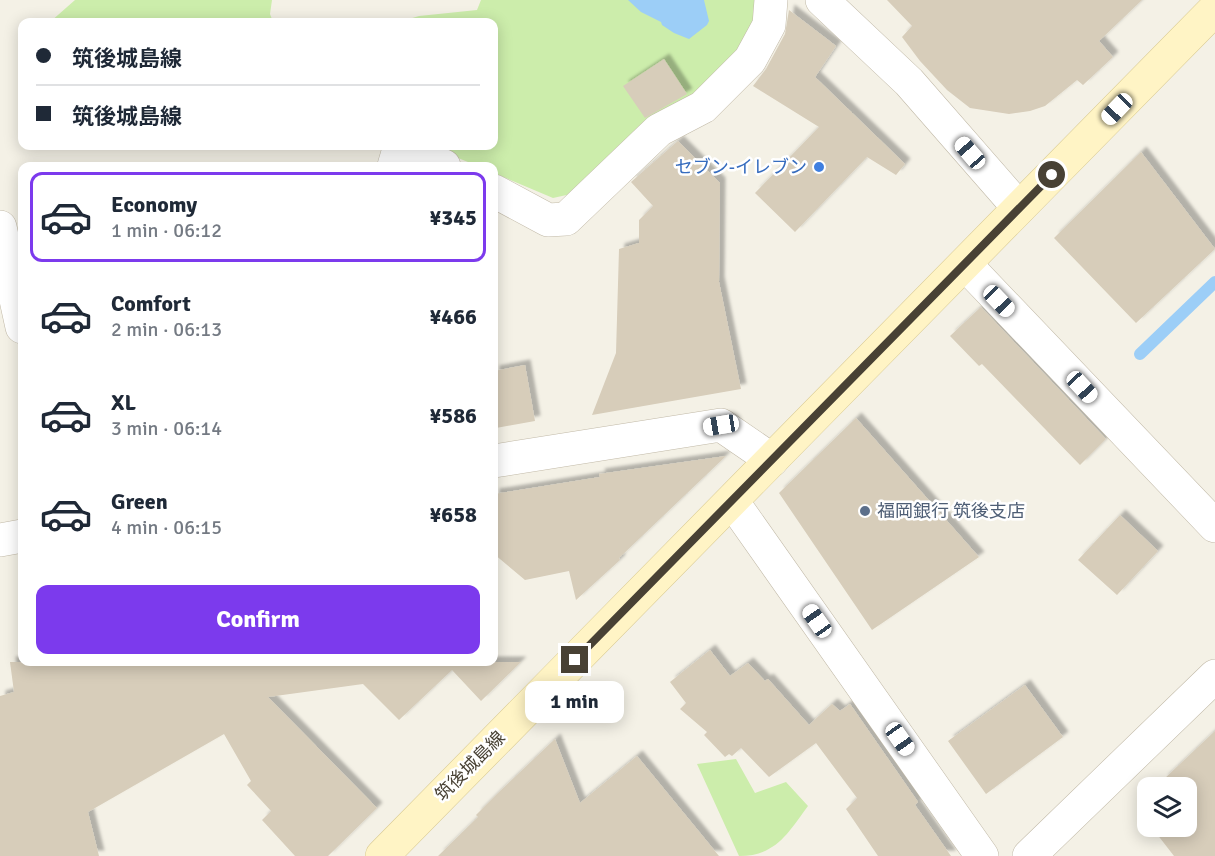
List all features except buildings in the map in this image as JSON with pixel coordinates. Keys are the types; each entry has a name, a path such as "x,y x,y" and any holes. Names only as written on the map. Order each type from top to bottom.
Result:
{"main road":[{"name":"筑後城島線","path":"382,856 1215,9"}],"street":[{"path":"498,193 548,220 566,219 659,130 703,107 750,60 769,25 771,0"},
{"path":"822,0 909,82 1019,208"},
{"path":"402,150 433,162"},
{"path":"0,227 18,309"},
{"path":"965,264 1215,526"},
{"path":"498,460 721,425 772,460"},
{"path":"732,501 982,856"},
{"path":"0,540 18,537"},
{"path":"1029,856 1215,676"}],"green space":[{"path":"75,0 272,0 272,18 55,18"},
{"path":"481,0 758,0 747,53 580,192 553,198 498,175 498,162 468,162 438,150 498,150 498,18 412,18 477,10"},
{"path":"736,759 755,793 786,782 808,806 780,841 763,852 752,855 739,856 697,764"}],"water":[{"path":"628,0 704,0 709,21 689,39 674,33 661,22 641,12"}],"waterway":[{"path":"1140,354 1215,282"}],"place":[{"name":"セブン-イレブン","path":"819,167"},
{"name":"福岡銀行 筑後支店","path":"865,511"}],"route":[{"path":"575,660 1052,175"}]}
